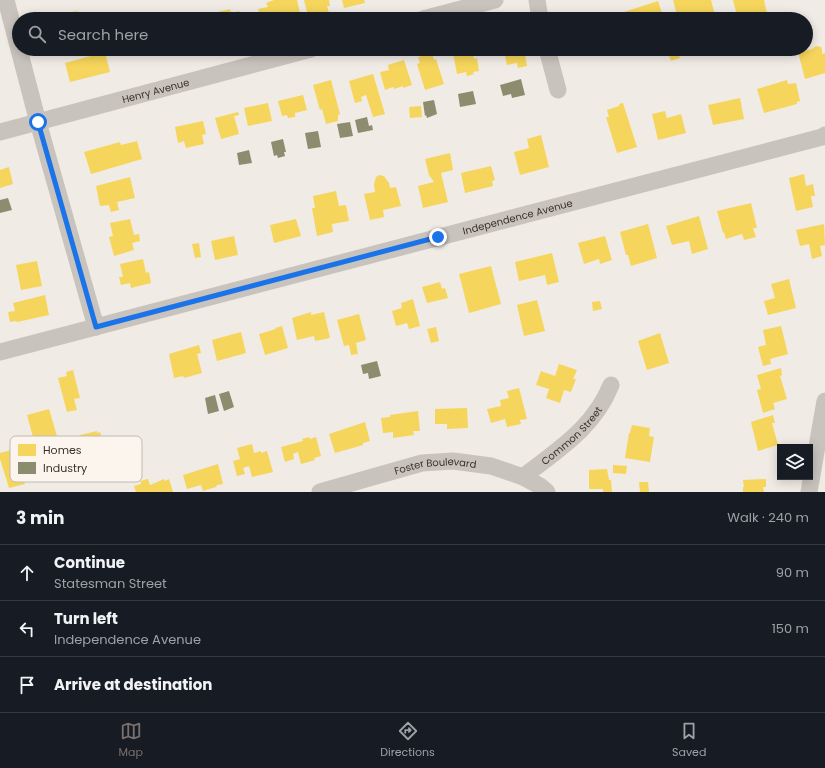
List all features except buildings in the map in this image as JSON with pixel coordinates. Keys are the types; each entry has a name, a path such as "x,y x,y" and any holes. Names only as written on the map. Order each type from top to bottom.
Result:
{"street":[{"path":"6,0 12,23"},
{"path":"449,12 494,0"},
{"path":"537,0 539,12"},
{"path":"21,56 96,327"},
{"name":"Henry Avenue","path":"0,132 285,56"},
{"path":"549,56 558,90"},
{"name":"Independence Avenue","path":"0,352 825,135"},
{"name":"Common Street","path":"523,476 583,428 602,403 610,385"},
{"path":"810,492 825,401"},
{"name":"Foster Boulevard","path":"320,492 422,463 453,461 490,466 523,476 540,486 546,492"}],"route":[{"path":"38,122 96,327 438,237"}]}
